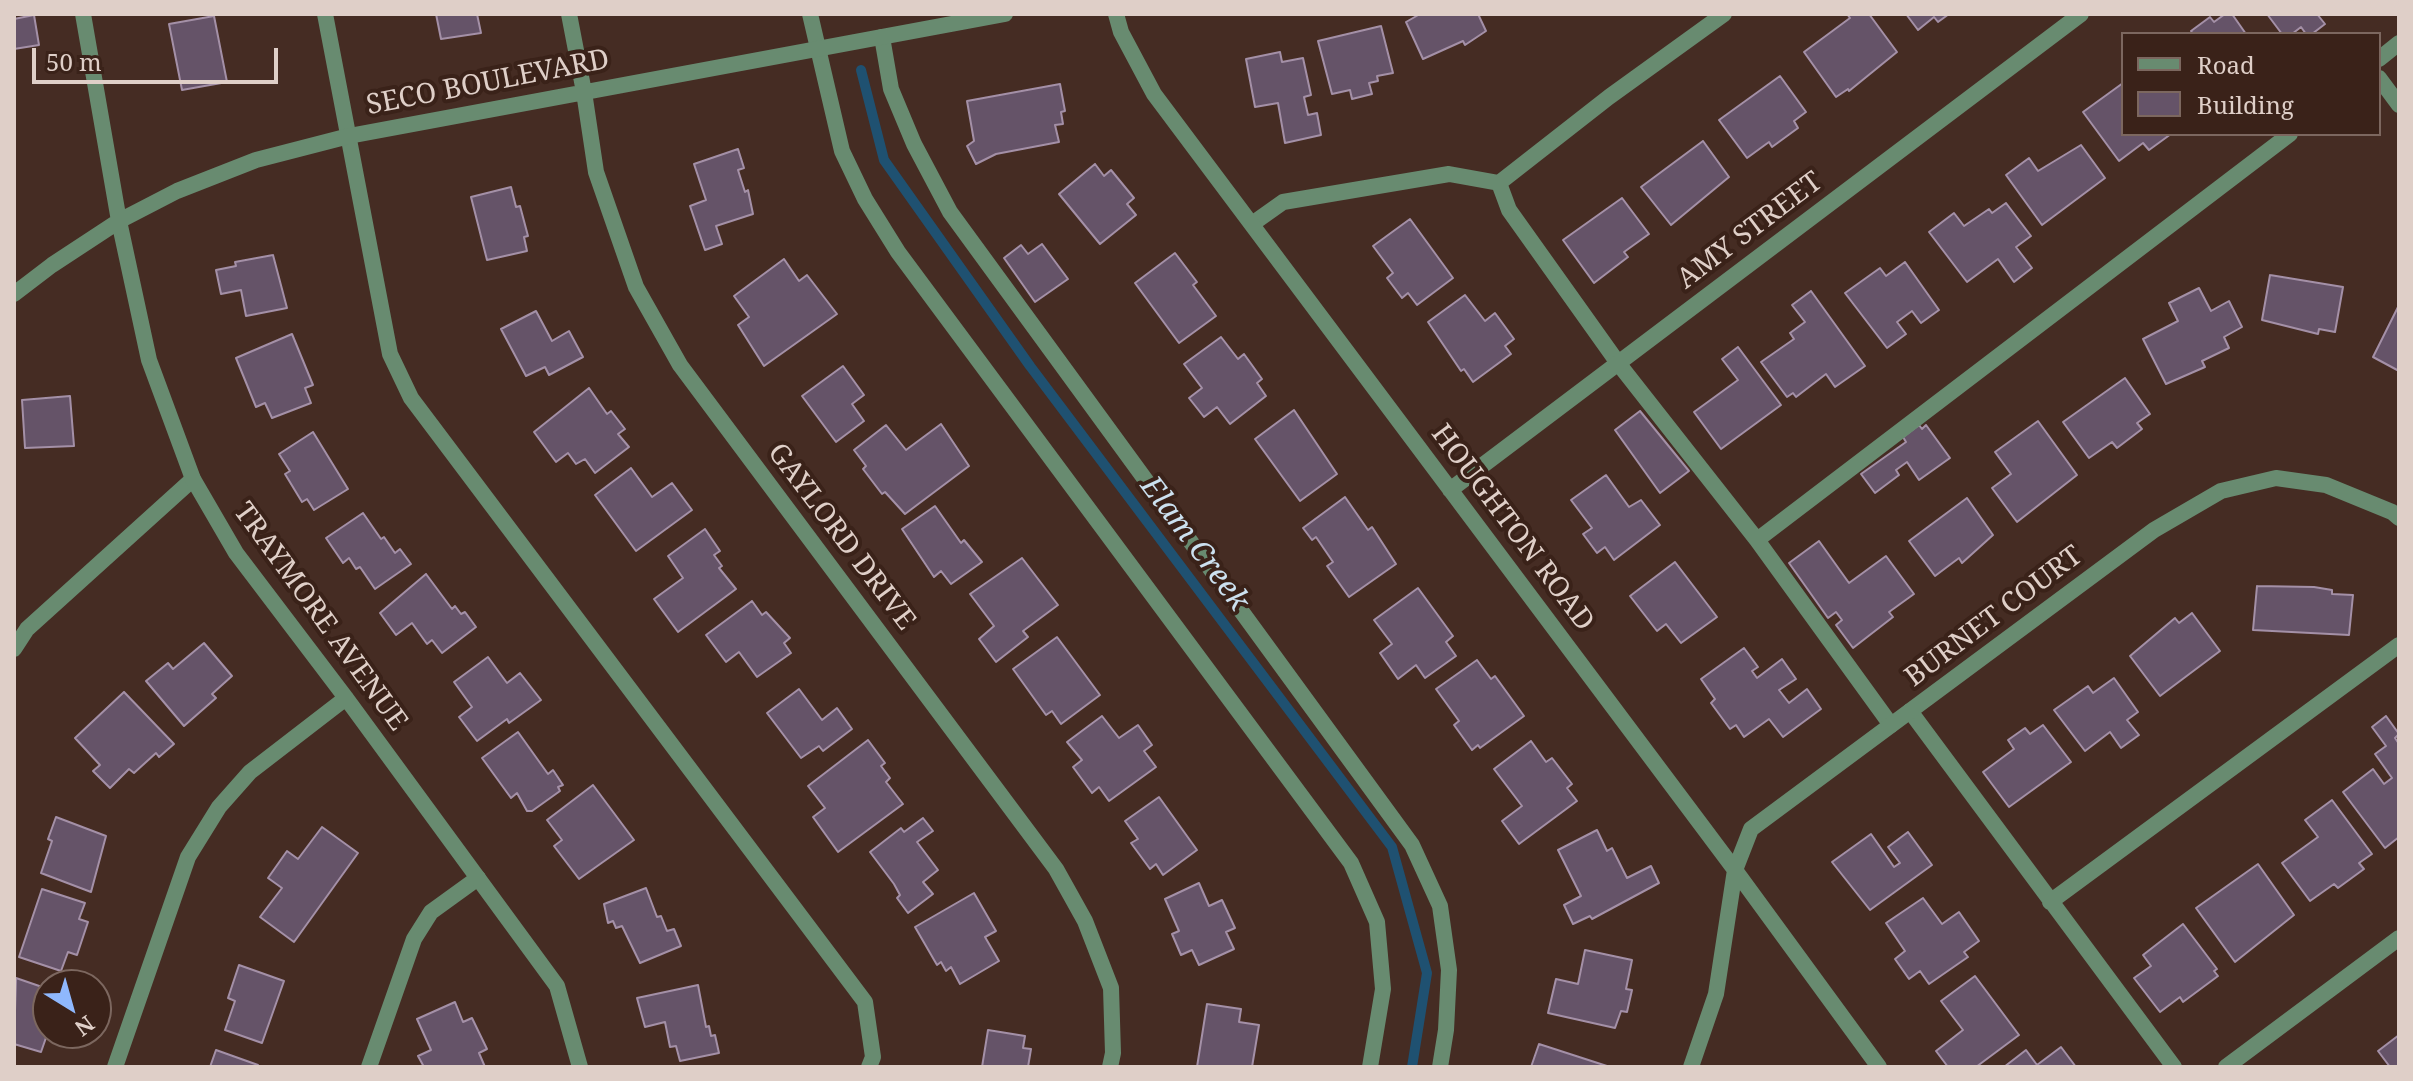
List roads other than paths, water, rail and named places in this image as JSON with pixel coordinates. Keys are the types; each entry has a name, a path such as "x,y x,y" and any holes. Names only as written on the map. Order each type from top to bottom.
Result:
{"street":[{"name":"TRAYMORE AVENUE","path":"83,14 119,221 149,360 193,479 236,553 557,986 580,1067"},
{"path":"325,14 390,354 411,398 865,1002 873,1057 869,1067"},
{"name":"GAYLORD DRIVE","path":"569,14 596,172 636,287 680,365 1056,869 1085,921 1111,988 1113,1053 1110,1067"},
{"path":"810,14 842,151 865,199 898,252 1351,863 1377,922 1383,989 1370,1067"},
{"name":"SECO BOULEVARD","path":"14,294 119,221 177,191 256,160 349,136 1005,14"},
{"name":"HOUGHTON ROAD","path":"1116,14 1126,44 1154,94 1879,1067"},
{"path":"1252,224 1283,202 1449,174 1499,183 1609,97 1724,14"},
{"name":"AMY STREET","path":"1450,490 2081,14"},
{"path":"882,37 891,89 914,144 950,212 1412,845 1440,906 1449,970 1446,1030 1440,1067"},
{"path":"2381,57 2399,43"},
{"path":"2381,81 2399,105"},
{"path":"1757,540 2287,136"},
{"path":"1499,183 1509,210 1618,363 1757,540 1891,725"},
{"name":"BURNET COURT","path":"1691,1067 1716,994 1735,870 1751,829 2154,530 2221,491 2276,478 2326,485 2392,512 2399,518"},
{"path":"14,649 27,629 193,479"},
{"path":"2050,902 2399,645"},
{"path":"115,1067 188,857 219,807 250,772 346,698"},
{"path":"1910,711 2174,1067"},
{"path":"369,1067 414,939 431,912 478,878"},
{"path":"2226,1067 2399,938"}],"waterway":[{"name":"Elam Creek","path":"861,70 884,160 1030,366 1392,847 1427,973 1412,1067"}]}
